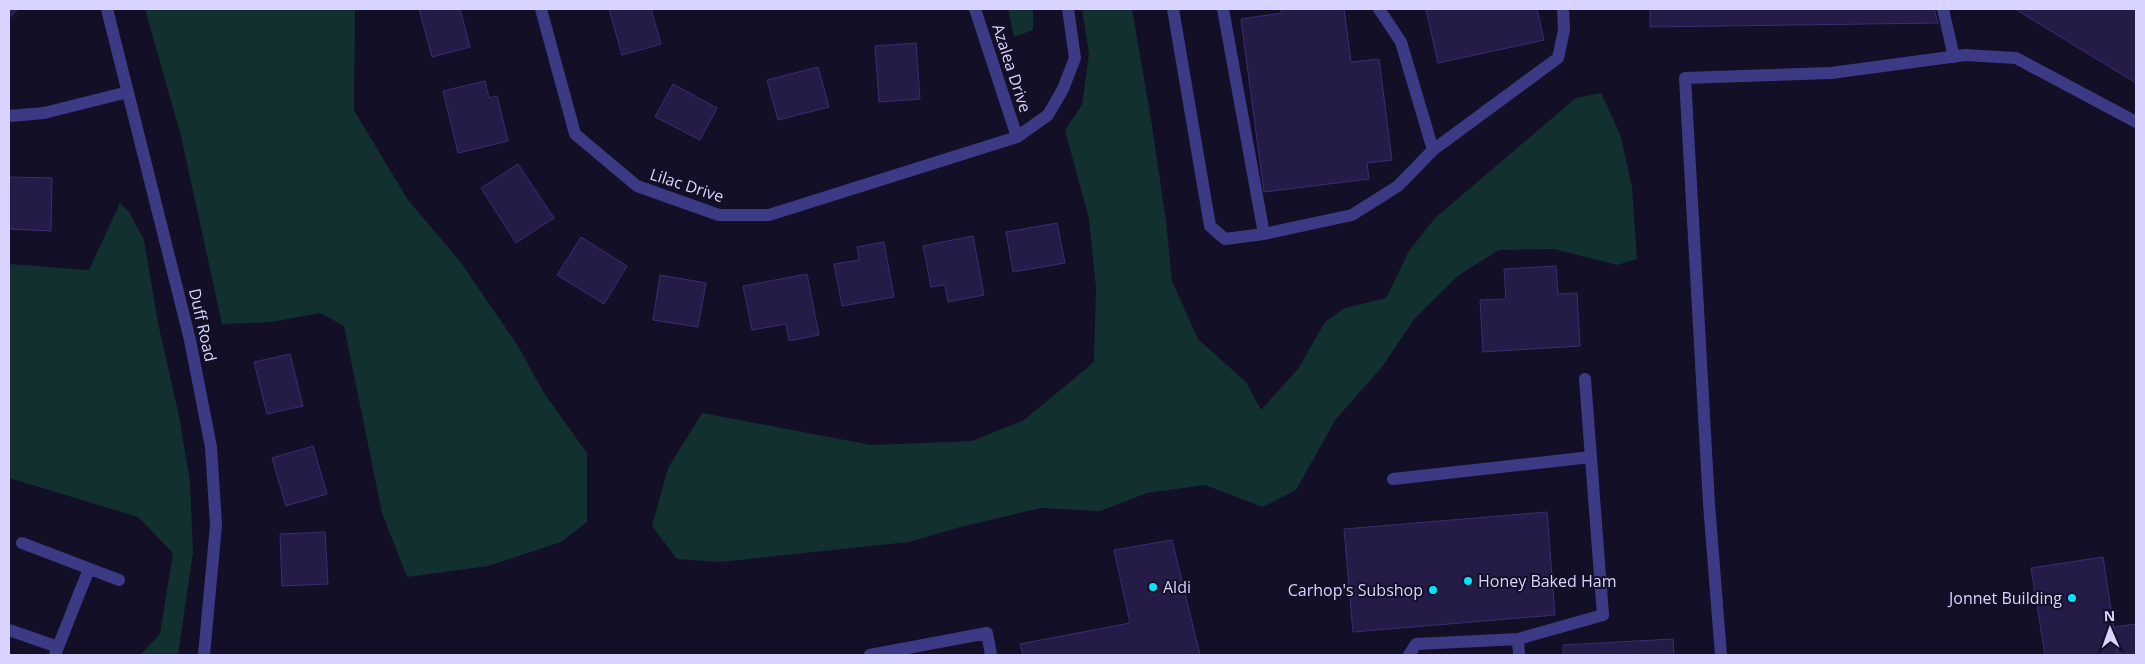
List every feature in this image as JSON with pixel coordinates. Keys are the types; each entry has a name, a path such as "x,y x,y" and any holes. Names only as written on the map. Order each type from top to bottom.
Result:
{"street":[{"name":"Duff Road","path":"107,9 190,340 211,447 216,525 204,655"},
{"name":"Lilac Drive","path":"541,9 575,134 637,186 719,215 769,215 1017,137 1048,115 1066,81 1075,58 1068,9"},
{"name":"Azalea Drive","path":"975,9 1017,137"},
{"path":"1173,9 1210,226 1225,239 1264,234 1352,215 1398,186 1433,150 1558,58 1564,30 1563,9"},
{"path":"1223,9 1264,234"},
{"path":"1379,9 1401,42 1433,150"},
{"path":"1943,9 1954,57"},
{"path":"1721,655 1709,504 1685,78 1831,73 1965,55 2016,58 2136,122"},
{"path":"9,116 44,113 128,92"},
{"path":"1409,655 1416,644 1518,639 1603,615 1585,379"},
{"path":"1393,478 1591,457"},
{"path":"22,543 120,580"},
{"path":"9,630 56,651 89,569"},
{"path":"870,655 902,652 987,633 991,655"},
{"path":"1518,639 1519,655"}],"green space":[{"path":"145,9 355,9 354,110 408,200 459,260 518,346 544,393 587,453 587,522 561,542 488,566 407,577 382,513 344,326 320,313 272,322 222,324 181,136"},
{"path":"1008,9 1033,9 1033,30 1014,37"},
{"path":"1082,9 1132,9 1166,221 1172,281 1198,339 1246,382 1261,410 1298,369 1325,322 1345,308 1386,298 1409,251 1435,218 1576,98 1601,93 1620,134 1632,186 1637,259 1617,265 1554,249 1499,250 1459,275 1415,318 1382,367 1336,419 1296,490 1263,507 1205,485 1147,493 1100,511 1041,508 960,527 909,542 720,562 677,559 652,526 668,468 702,413 871,445 972,441 1024,420 1094,362 1096,288 1089,219 1065,130 1082,105 1089,54"},
{"path":"120,203 129,212 144,240 158,323 179,416 190,482 193,552 178,655 140,655 160,634 173,553 138,517 9,478 9,264 89,270"}],"building":[{"path":"9,9 18,9 9,18"},
{"path":"419,9 460,9 470,47 432,57"},
{"path":"609,9 651,9 661,44 622,55"},
{"path":"1281,9 1344,9 1351,62 1379,59 1392,160 1367,163 1369,179 1264,192 1241,19 1282,13"},
{"path":"1426,9 1537,9 1544,40 1438,63"},
{"path":"1650,9 1934,9 1938,23 1650,27"},
{"path":"2015,9 2136,9 2136,83"},
{"path":"916,43 920,99 879,102 875,46"},
{"path":"818,67 829,107 778,120 767,80"},
{"path":"485,81 489,98 497,96 508,141 458,153 443,91"},
{"path":"673,84 717,108 700,140 655,117"},
{"path":"518,164 554,218 516,243 481,188"},
{"path":"9,177 52,178 51,231 9,229"},
{"path":"1057,223 1065,263 1013,272 1006,232"},
{"path":"973,236 984,295 948,302 945,285 931,287 923,246"},
{"path":"581,237 627,266 604,304 557,275"},
{"path":"884,242 894,297 842,306 834,264 859,260 857,247"},
{"path":"1556,266 1558,294 1577,293 1580,346 1483,352 1480,300 1506,299 1504,269"},
{"path":"807,274 819,335 789,341 786,324 752,330 743,286"},
{"path":"660,275 706,283 698,327 653,320"},
{"path":"290,354 303,406 267,414 254,362"},
{"path":"313,446 327,494 286,506 272,458"},
{"path":"1547,512 1555,615 1353,632 1344,529"},
{"path":"325,532 328,584 282,586 280,534"},
{"name":"Aldi","path":"1172,540 1200,655 1023,655 1020,644 1130,623 1114,550"},
{"name":"Jonnet Building","path":"2103,557 2118,655 2045,655 2031,568"},
{"path":"2136,624 2136,655 2118,655 2113,627"},
{"path":"1673,639 1674,655 1563,655 1563,645"}],"place":[{"name":"Honey Baked Ham","path":"1468,581"},
{"name":"Aldi","path":"1153,587"},
{"name":"Carhop's Subshop","path":"1433,590"},
{"name":"Jonnet Building","path":"2072,598"}]}
